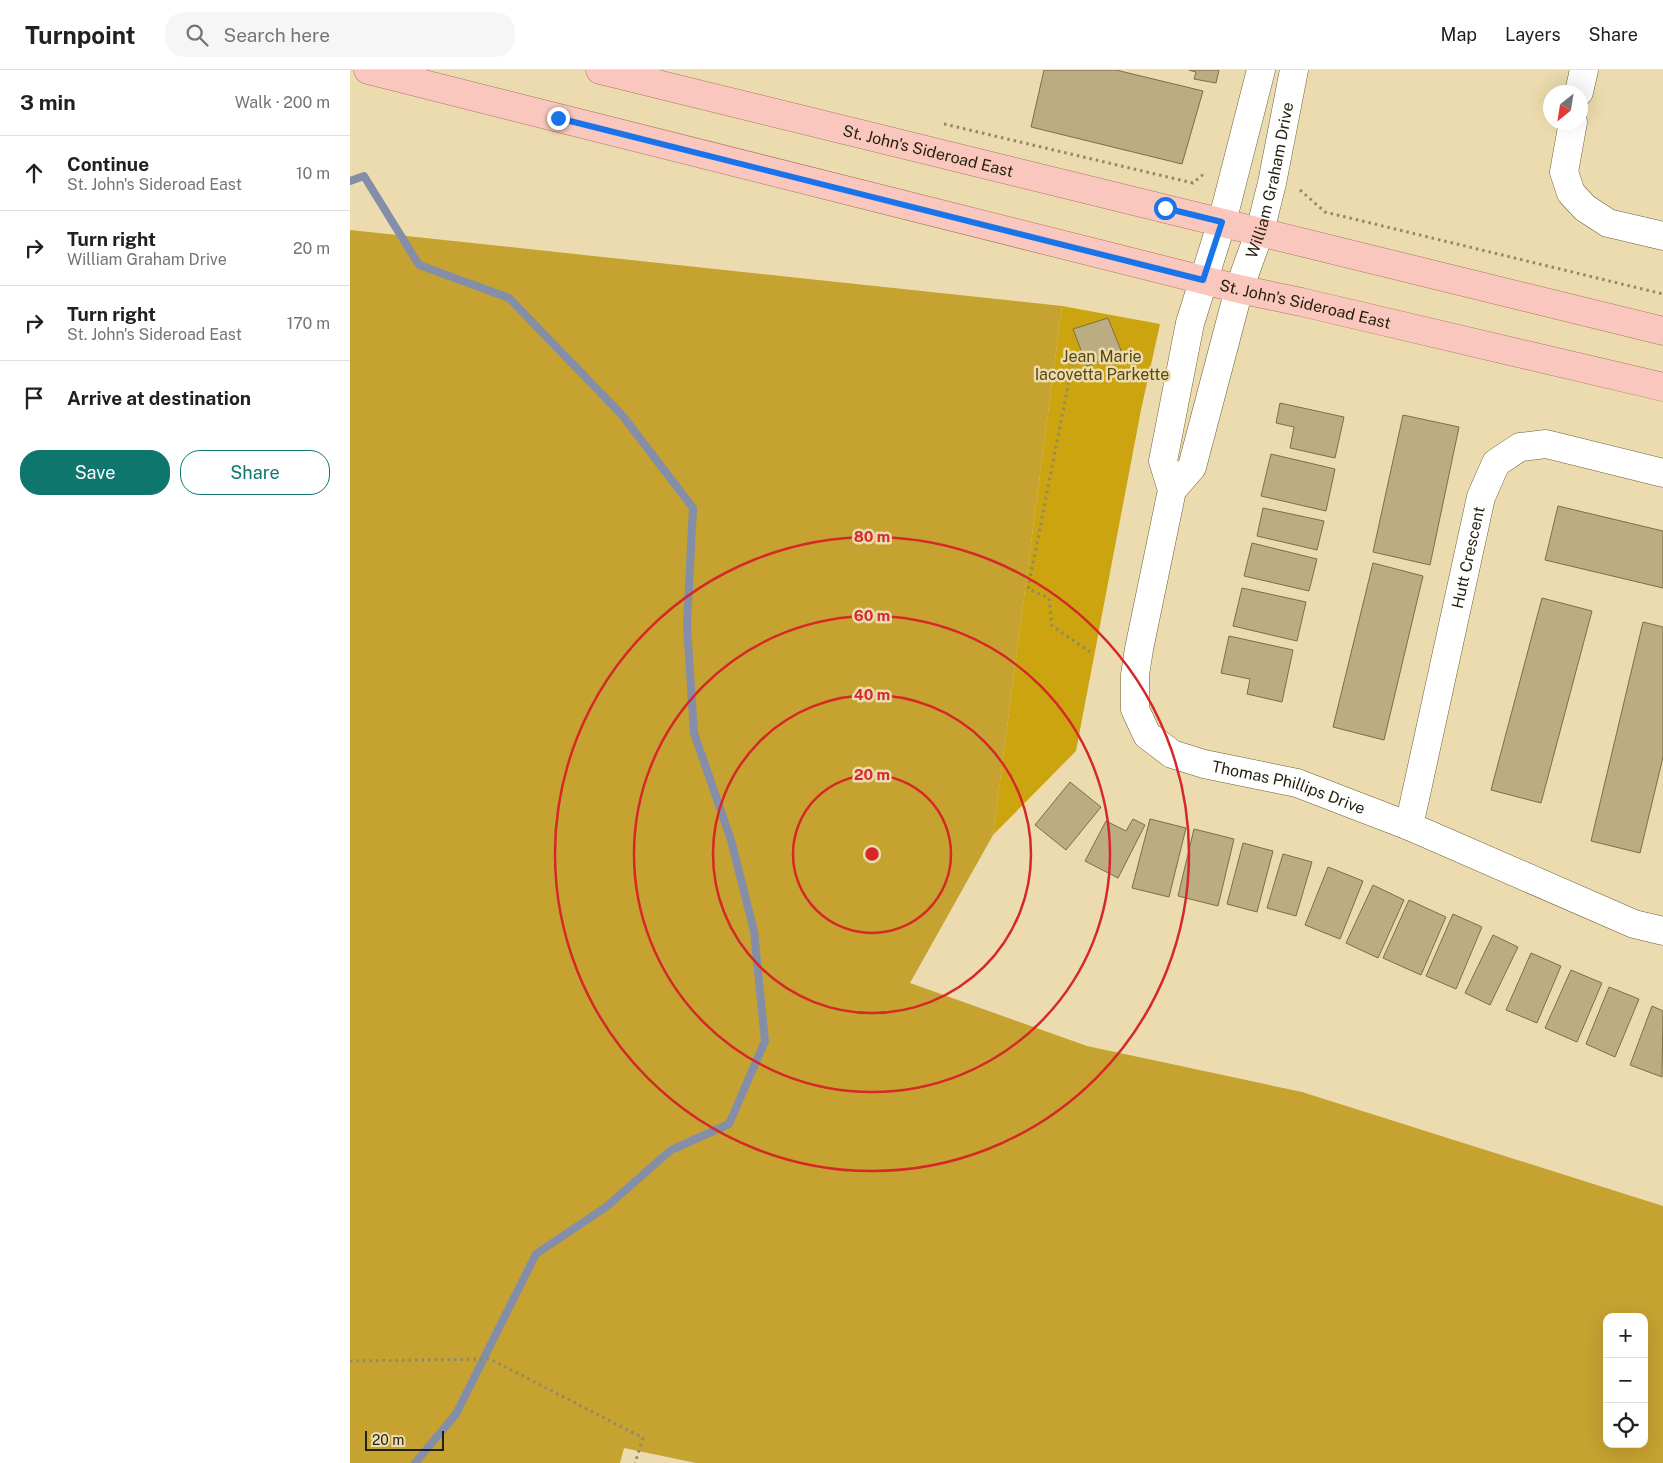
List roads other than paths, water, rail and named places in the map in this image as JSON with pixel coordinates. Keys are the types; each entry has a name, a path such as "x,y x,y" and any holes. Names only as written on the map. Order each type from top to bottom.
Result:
{"main road":[{"name":"St. John's Sideroad East","path":"368,70 1239,290 1310,304 1663,387"},
{"name":"St. John's Sideroad East","path":"600,70 1663,331"}],"street":[{"name":"William Graham Drive","path":"1203,280 1222,222 1261,70"},
{"name":"William Graham Drive","path":"1239,290 1260,231 1272,183 1294,70"},
{"path":"1581,85 1584,70"},
{"path":"1572,130 1564,172 1571,193 1585,208 1608,223 1663,236"},
{"name":"Thomas Phillips Drive","path":"1203,280 1190,323 1163,461 1172,490 1135,675 1134,709 1147,735 1172,754 1204,764 1296,783 1409,826 1634,924 1663,931"},
{"name":"Thomas Phillips Drive","path":"1172,490 1192,467 1239,290"},
{"name":"Hutt Crescent","path":"1409,826 1481,498 1496,463 1520,447 1546,444 1663,473"}],"waterway":[{"path":"350,181 364,176 419,265 509,298 622,415 693,508 687,626 694,733 731,840 754,931 765,1041 729,1124 671,1150 606,1207 536,1254 456,1414 415,1463"}],"park label":[{"name":"Jean Marie Iacovetta Parkette","path":"1102,365"}]}
